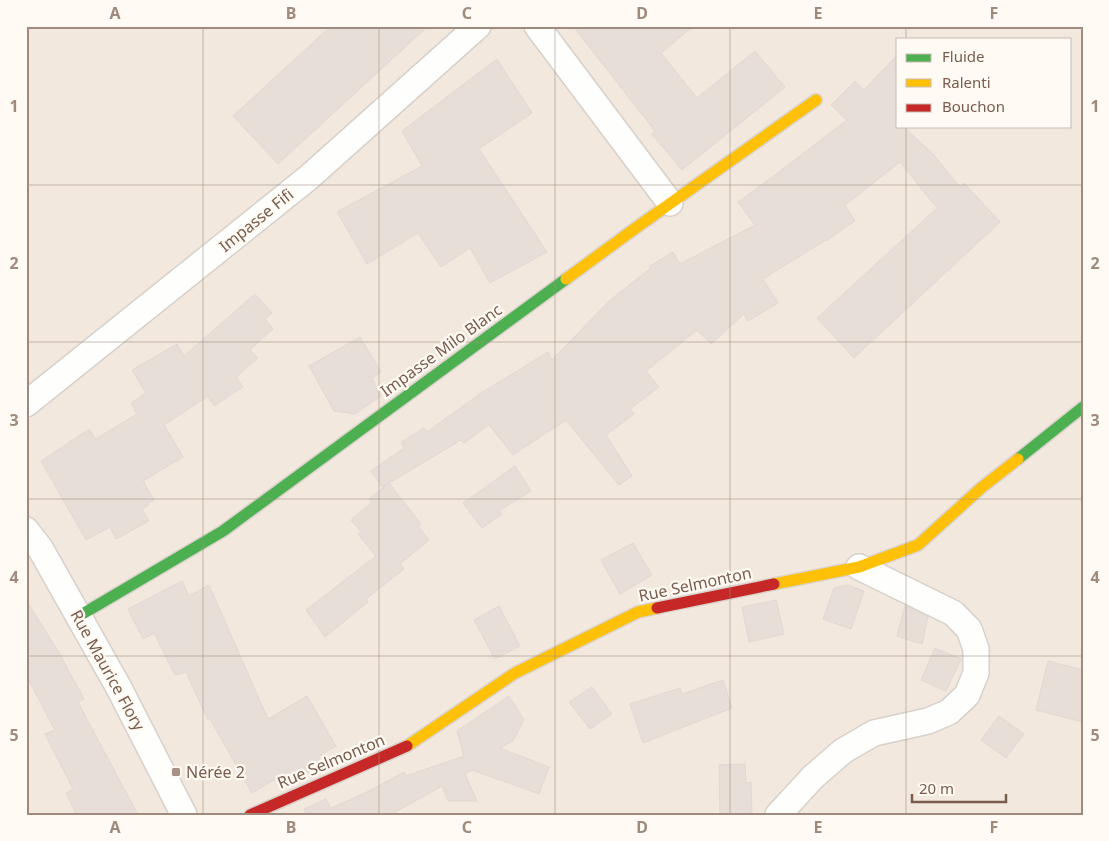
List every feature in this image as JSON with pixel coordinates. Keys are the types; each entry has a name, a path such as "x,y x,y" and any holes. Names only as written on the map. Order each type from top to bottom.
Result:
{"street":[{"name":"Impasse Fifi","path":"26,404 308,178 478,26"},
{"path":"537,26 670,204"},
{"name":"Impasse Milo Blanc","path":"79,616 223,530 670,204 816,100"},
{"name":"Rue Selmonton","path":"250,815 404,748 515,673 638,612 859,566 918,545 981,488 1083,407"},
{"name":"Rue Maurice Flory","path":"26,530 40,548 120,688 184,815"},
{"path":"778,815 813,777 842,751 874,733 928,722 949,712 966,695 976,673 976,649 969,629 953,614 859,566"}],"shaded area":[{"path":"26,26 1083,26 1083,815 26,815"}],"building":[{"path":"331,26 428,26 278,164 233,116"},
{"path":"573,26 693,26 661,53 697,98 755,51 785,87 682,170 652,134 655,131"},
{"path":"896,56 896,128 905,128 933,154 960,187 964,183 1000,222 854,358 817,318 937,208 900,162 845,205 855,221 763,279 778,303 748,321 744,314 711,344 697,330 646,371 659,387 630,409 634,414 606,435 632,476 619,485 566,420 513,455 489,425 464,443 461,440 382,487 371,471 404,448 401,442 424,428 427,432 481,393 548,352 552,360 610,300 651,268 650,266 673,252 680,264 755,225 738,202 847,120 831,105 855,81 864,90"},
{"path":"497,59 532,113 479,149 547,252 490,283 470,248 441,267 418,233 367,264 337,212 422,166 402,131"},
{"path":"255,294 272,313 265,319 273,329 250,350 258,358 236,377 243,387 214,406 208,396 164,425 183,457 143,481 154,500 142,509 149,521 116,539 110,527 86,540 41,461 89,429 96,439 137,414 131,403 146,393 132,370 177,344 184,356"},
{"path":"360,337 381,372 372,378 381,396 355,414 334,411 309,366"},
{"path":"515,466 531,491 499,511 502,514 482,528 463,503"},
{"path":"389,483 421,524 418,526 429,540 400,564 404,569 366,599 368,602 325,637 306,610 376,556 358,534 361,532 351,520 372,502 369,499"},
{"path":"633,543 652,575 620,594 601,560"},
{"path":"182,581 189,596 209,585 268,719 307,696 336,746 318,757 320,761 311,766 313,770 292,780 288,772 252,793 210,719 208,720 186,672 175,675 154,633 143,639 128,609"},
{"path":"848,585 864,591 851,629 823,619 834,588"},
{"path":"26,600 58,651 84,699 78,702 138,815 77,815 66,793 73,789 45,734 55,730 26,675"},
{"path":"776,600 784,634 749,642 742,607"},
{"path":"499,606 520,646 495,659 474,620"},
{"path":"905,606 928,617 922,644 897,636"},
{"path":"935,648 961,659 946,691 921,680"},
{"path":"1048,661 1083,670 1083,722 1036,710"},
{"path":"723,680 732,708 643,743 630,704 680,688 682,694"},
{"path":"592,687 612,714 590,729 569,702"},
{"path":"509,696 524,720 513,741 500,748 549,767 539,794 472,770 465,774 477,801 448,801 442,786 390,815 307,815 304,809 326,799 331,808 369,791 404,772 406,776 464,756 457,731"},
{"path":"999,716 1024,734 1006,758 981,740"},
{"path":"745,764 746,783 751,782 752,815 720,815 719,765"}],"traffic: fast":[{"path":"79,616 223,531 566,279"},
{"path":"1018,459 1083,407"}],"traffic: slow":[{"path":"566,279 816,100"},
{"path":"774,584 859,567 918,545 981,488 1018,459"},
{"path":"407,746 515,673 638,612 657,608"}],"traffic: jam":[{"path":"657,608 774,584"},
{"path":"250,815 407,746"}],"place":[{"name":"Nérée 2","path":"176,772"}]}
